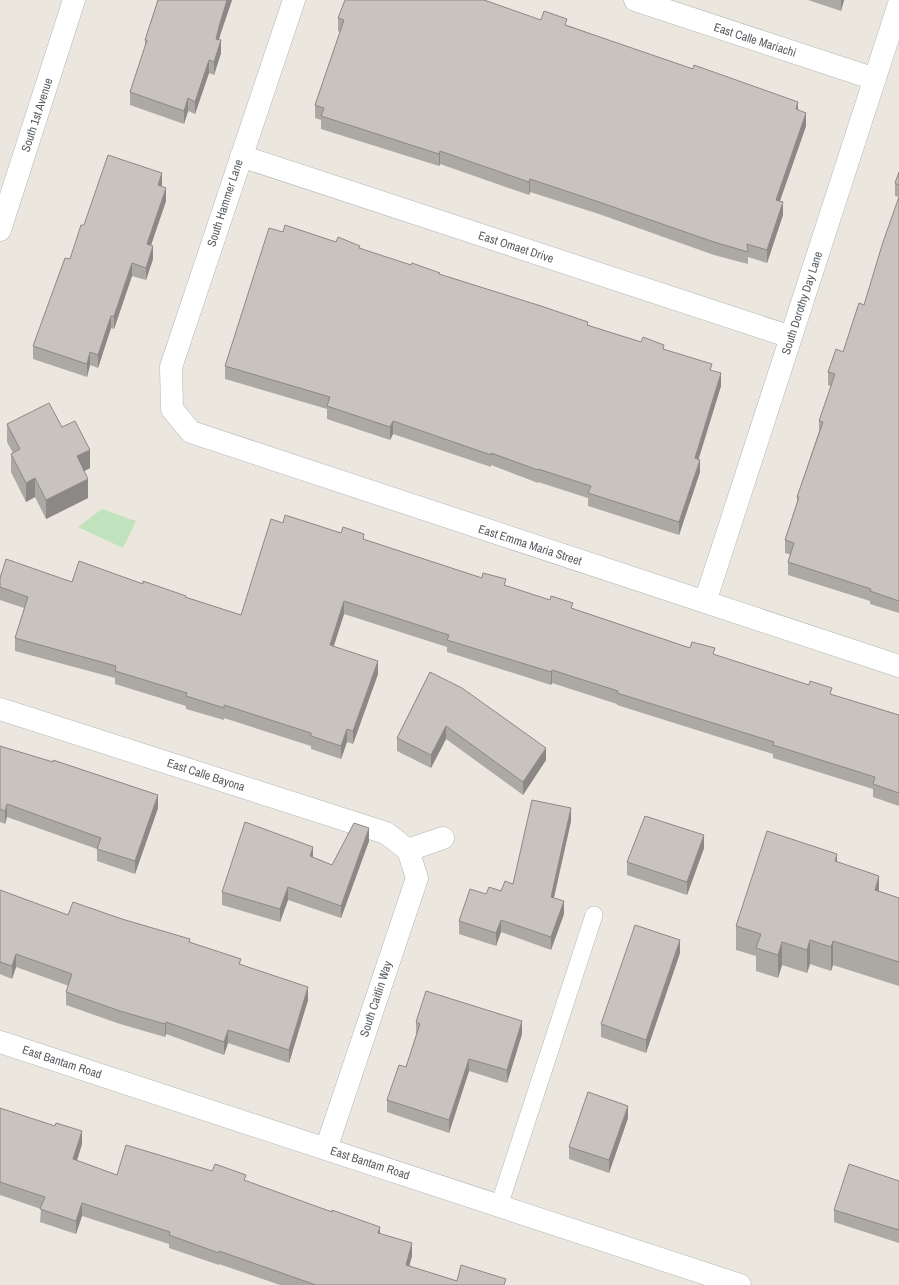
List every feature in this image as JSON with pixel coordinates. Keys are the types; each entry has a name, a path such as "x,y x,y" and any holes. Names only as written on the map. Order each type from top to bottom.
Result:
{"street":[{"name":"South 1st Avenue","path":"0,230 74,0"},
{"name":"South Hammer Lane","path":"172,409 171,367 294,0"},
{"name":"East Calle Mariachi","path":"635,0 875,79"},
{"name":"South Dorothy Day Lane","path":"705,602 899,4"},
{"name":"East Omaet Drive","path":"241,156 791,337"},
{"name":"East Emma Maria Street","path":"172,409 191,432 899,666"},
{"name":"East Calle Bayona","path":"0,709 386,834 408,850"},
{"path":"408,850 443,838"},
{"name":"South Caitlin Way","path":"326,1149 417,878 408,850"},
{"name":"East Bantam Road","path":"0,1042 740,1285"}],"lane":[{"path":"499,1206 594,914"}],"green space":[{"path":"102,509 136,521 123,548 78,527"}],"building":[{"path":"158,0 227,0 216,39 221,40 214,62 209,60 195,102 188,98 184,111 130,92"},
{"path":"345,0 484,0 541,20 544,11 567,19 565,25 693,69 694,65 798,102 796,109 806,113 776,200 783,202 767,250 747,244 748,252 714,242 530,179 529,182 440,151 439,154 321,116 324,108 315,105 344,20 338,18"},
{"path":"108,155 162,173 158,185 166,188 147,244 153,246 146,268 132,263 114,316 111,316 98,355 90,352 87,364 33,346 65,258 70,259 81,225 84,225"},
{"path":"899,172 899,185 895,183"},
{"path":"899,197 899,601 870,591 871,589 788,562 794,543 785,540 799,497 797,497 823,422 819,421 835,374 828,372 836,349 843,352 859,303 864,305 883,242"},
{"path":"285,225 336,242 338,237 360,246 359,248 411,265 412,263 440,273 439,274 541,306 588,322 587,325 641,342 643,337 664,345 663,349 712,364 710,370 721,373 695,458 700,460 679,522 588,493 591,486 538,470 491,453 491,455 393,421 390,427 327,406 330,397 225,366 269,228 283,232"},
{"path":"49,403 62,427 75,421 90,450 77,456 88,479 46,500 35,478 26,483 11,454 20,449 7,424"},
{"path":"285,515 341,533 343,527 364,534 363,539 482,578 483,573 506,579 504,585 550,600 551,596 573,603 571,608 690,648 692,642 715,648 713,654 809,685 810,681 832,688 830,694 899,715 899,793 873,784 875,777 773,745 774,742 617,693 618,691 552,670 551,672 447,640 449,635 344,601 330,645 378,661 353,731 347,729 341,746 311,736 311,733 224,705 224,708 186,696 187,693 115,671 116,666 15,638 28,597 0,587 0,578 6,559 72,582 79,561 143,584 143,581 186,596 185,597 241,615 271,519 283,523"},
{"path":"430,672 462,688 546,748 523,782 446,726 431,755 397,738"},
{"path":"0,746 53,762 53,760 158,795 135,861 97,849 101,838 7,804 5,811 0,809"},
{"path":"532,800 571,808 551,897 564,901 551,937 501,920 496,933 459,921 470,889 486,894 489,887 501,891 505,881 513,884"},
{"path":"645,816 704,835 687,882 627,862"},
{"path":"245,822 313,847 310,856 332,865 354,823 369,828 341,906 288,887 280,909 222,892"},
{"path":"767,831 837,854 835,861 879,876 875,890 899,898 899,962 833,941 831,947 810,940 807,950 782,942 778,955 756,948 761,934 736,926"},
{"path":"0,890 68,915 73,902 122,919 190,939 189,942 241,959 239,964 308,987 289,1050 228,1030 224,1042 166,1022 165,1024 120,1011 66,992 72,974 16,954 12,966 0,962"},
{"path":"635,925 680,940 646,1040 601,1024"},
{"path":"426,991 522,1021 507,1070 469,1059 449,1120 387,1100 399,1065 406,1067 420,1024 416,1022"},
{"path":"588,1092 628,1106 609,1160 569,1147"},
{"path":"0,1108 55,1126 56,1123 82,1131 73,1159 117,1175 126,1145 212,1171 215,1164 246,1175 244,1180 332,1212 332,1210 380,1227 378,1233 412,1243 406,1265 457,1281 461,1265 506,1279 504,1285 316,1285 219,1251 219,1253 169,1235 170,1232 82,1203 76,1221 40,1209 45,1197 0,1182"},
{"path":"849,1164 899,1181 899,1230 834,1210"}]}
